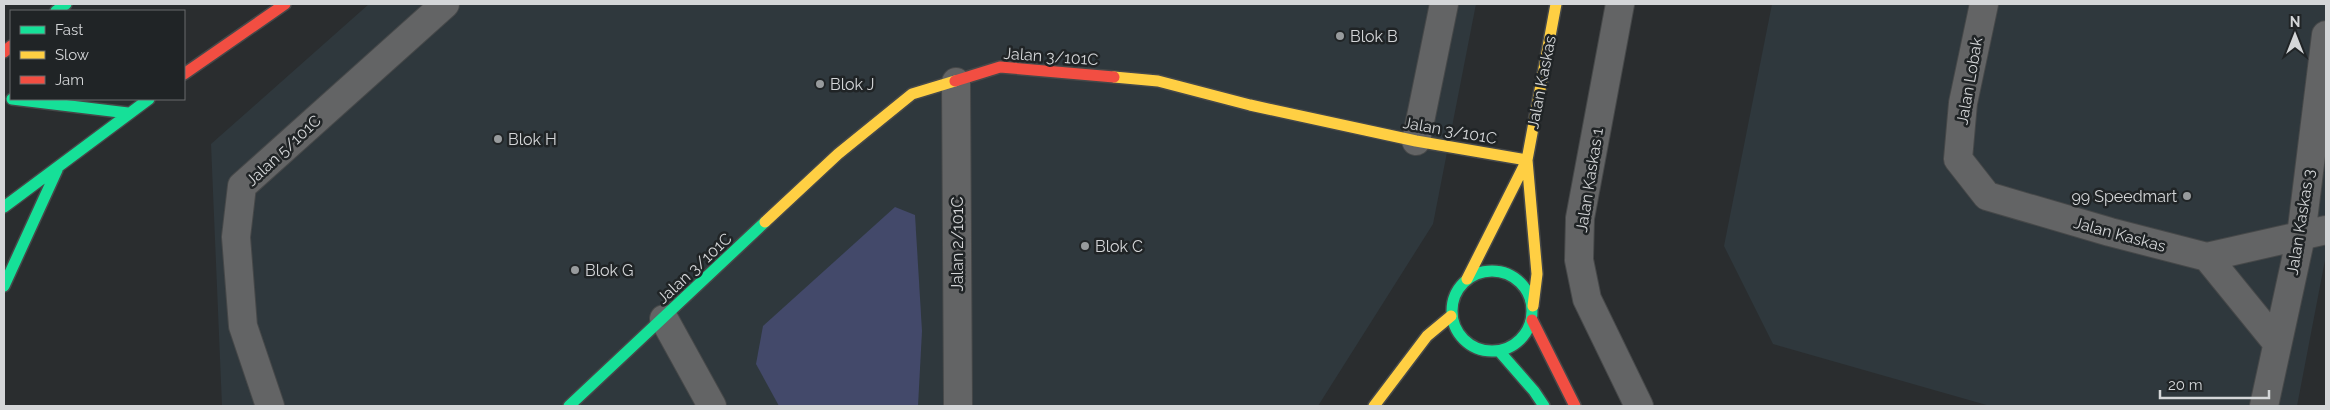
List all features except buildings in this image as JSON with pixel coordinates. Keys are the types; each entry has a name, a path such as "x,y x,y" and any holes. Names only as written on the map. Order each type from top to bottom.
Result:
{"main road":[{"path":"185,73 285,4"},
{"name":"Jalan Kaskas","path":"1533,306 1537,274 1527,160 1556,4"},
{"name":"Jalan 3/101C","path":"569,406 853,142 912,94 956,82 1000,66 1158,81 1250,105 1416,141 1527,160"},
{"path":"20,100 128,113"},
{"path":"4,207 148,100"},
{"name":"Jalan Kaskas","path":"1467,279 1527,160"},
{"path":"4,286 57,169"},
{"path":"1494,270 1507,274 1524,287 1533,306 1532,320 1520,340 1499,351 1486,352 1462,340 1455,329 1451,316 1452,302 1458,289 1467,279 1480,272 1494,270"},
{"path":"1374,406 1427,336 1451,316"},
{"path":"1532,320 1575,406"},
{"path":"1499,351 1534,391 1544,406"}],"street":[{"name":"Jalan 5/101C","path":"270,406 243,326 236,237 242,186 445,4"},
{"path":"1416,141 1444,4"},
{"name":"Jalan Kaskas 1","path":"1620,4 1580,218 1579,260 1587,299 1639,406"},
{"name":"Jalan Lobak","path":"1958,159 1963,103 1984,4"},
{"name":"Jalan Kaskas 3","path":"2264,406 2277,343 2313,233 2326,35"},
{"name":"Jalan 2/101C","path":"956,82 958,406"},
{"name":"Jalan Kaskas","path":"1958,159 1987,196 2207,257 2313,233"},
{"path":"2207,257 2277,343"},
{"path":"664,319 712,406"}],"shaded area":[{"path":"369,4 1476,4 1433,224 1318,406 222,406 211,144"},
{"path":"1772,4 2326,4 2326,255 2297,406 1990,406 1773,344 1724,246"},
{"path":"895,207 915,215 922,331 918,406 779,406 756,364 763,326"}],"traffic: fast":[{"path":"57,10 66,4"},
{"path":"20,100 128,113"},
{"path":"4,207 148,100"},
{"path":"4,286 57,170"},
{"path":"569,406 765,222"},
{"path":"1484,271 1500,271 1521,282 1532,303 1532,311 1532,319 1521,340 1500,351 1484,351 1470,345 1458,333 1452,319 1452,303 1458,289 1470,277 1484,271"},
{"path":"1499,351 1534,391 1544,406"}],"traffic: slow":[{"path":"1533,306 1537,274 1527,160 1556,4"},
{"path":"1114,77 1158,81 1250,105 1416,141 1527,160"},
{"path":"765,222 838,154 912,94 955,81"},
{"path":"1467,279 1527,160"},
{"path":"1374,406 1427,336 1451,316"}],"traffic: jam":[{"path":"185,73 285,4"},
{"path":"4,52 10,47"},
{"path":"955,81 1000,67 1114,77"},
{"path":"1532,320 1575,406"}],"place":[{"name":"Blok B","path":"1340,36"},
{"name":"Blok J","path":"820,84"},
{"name":"Blok H","path":"498,139"},
{"name":"99 Speedmart","path":"2187,196"},
{"name":"Blok C","path":"1085,246"},
{"name":"Blok G","path":"575,270"}]}
